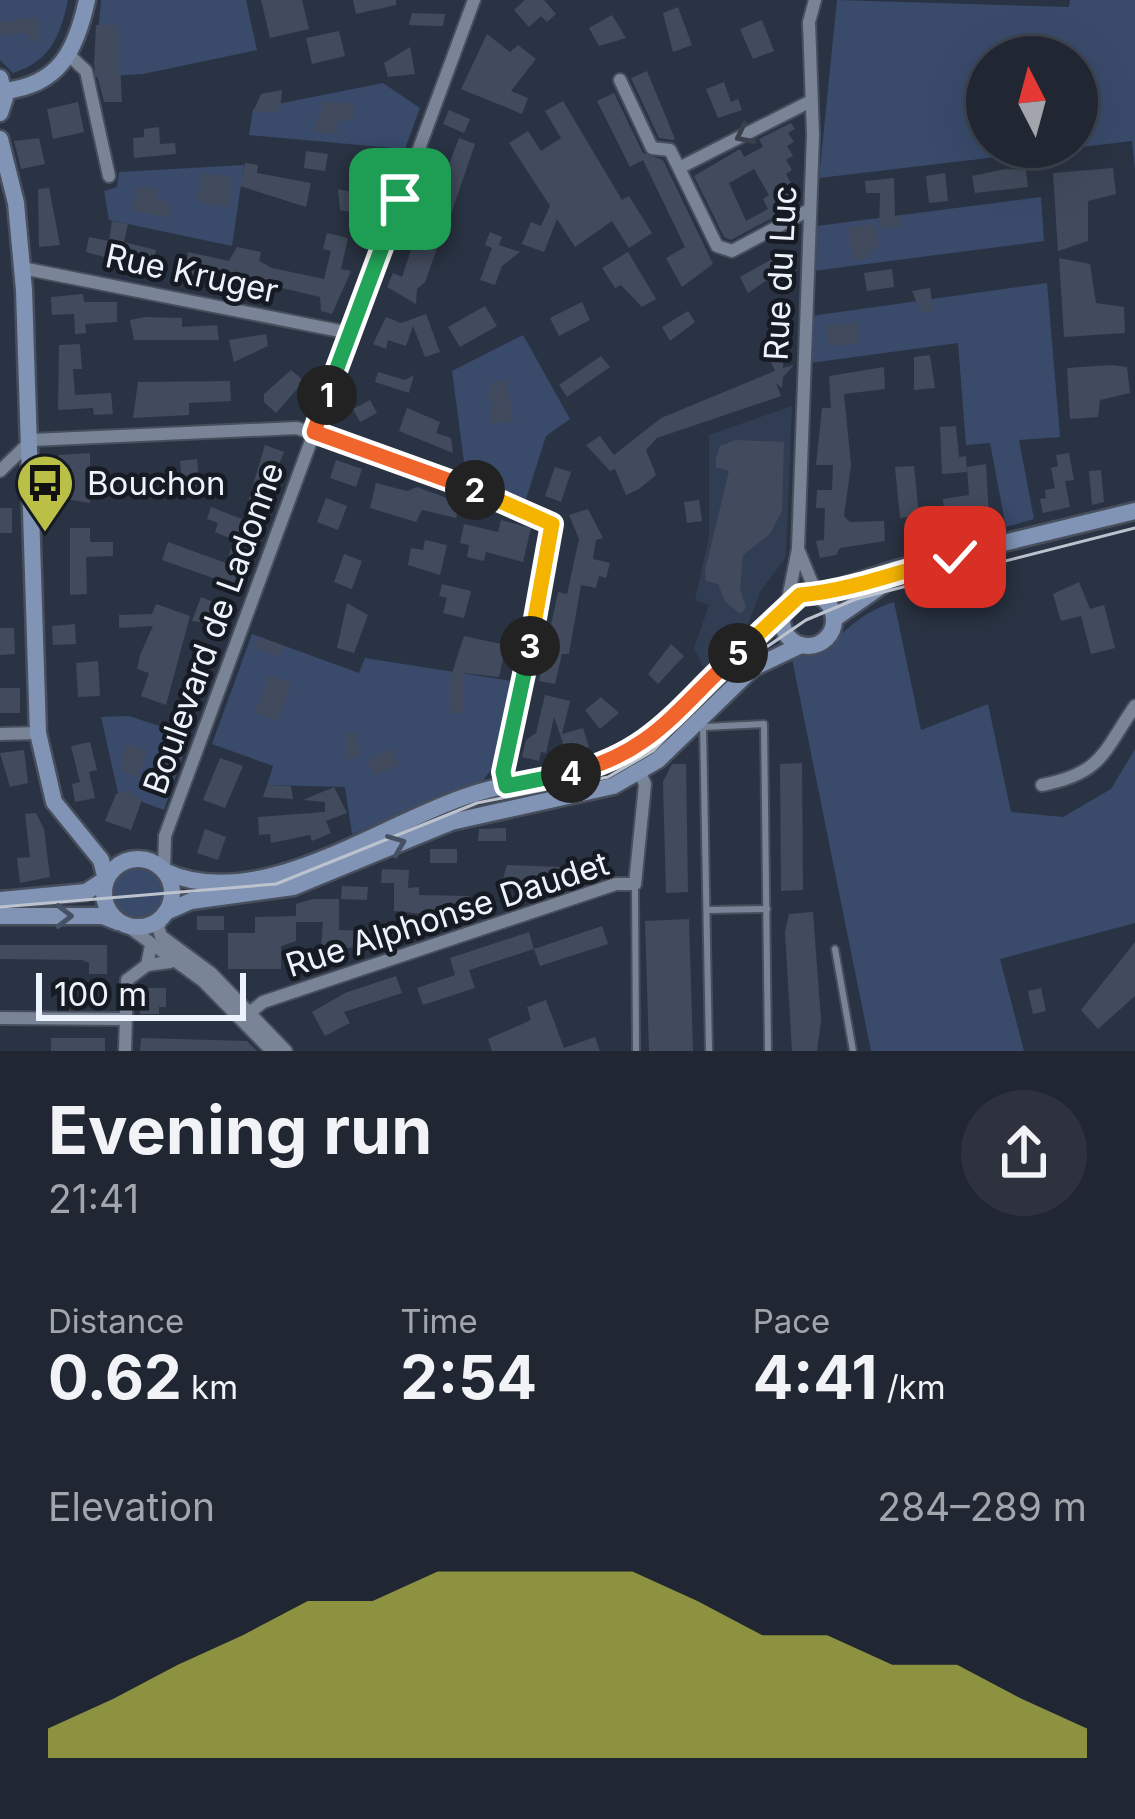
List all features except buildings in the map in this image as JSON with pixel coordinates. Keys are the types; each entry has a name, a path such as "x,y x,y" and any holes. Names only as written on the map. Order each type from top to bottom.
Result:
{"main road":[{"path":"0,113 2,85 43,81 70,56 87,0"},
{"path":"0,140 16,203 22,268 32,440 38,733 54,802 105,867 104,902 126,926"},
{"path":"86,842 189,879 274,876 445,804 606,764 648,743 800,595 817,596 1135,511"},
{"path":"0,916 104,916 126,926 148,926 191,902 293,887 451,822 577,796 640,773 701,723 753,668 801,645 823,641 847,604 913,567"},
{"path":"817,596 828,603 834,619"},
{"path":"784,610 785,632 801,645"},
{"path":"0,900 95,890 129,860"},
{"path":"164,871 172,892 166,913"}],"street":[{"name":"Boulevard de Ladonne","path":"164,871 165,836 474,0"},
{"name":"Rue du Luc","path":"784,610 798,549 809,210 809,22 815,0"},
{"path":"70,56 86,70 109,176"},
{"path":"620,80 652,148 670,150 724,251 809,210"},
{"path":"679,168 809,102"},
{"name":"Rue Kruger","path":"22,268 350,333"},
{"path":"0,471 32,440 314,432 542,515 552,524 503,772 506,786"},
{"name":"Rue du Luc","path":"798,549 817,596"},
{"path":"1042,785 1086,773 1105,758 1135,706"},
{"path":"0,734 38,733"},
{"name":"Rue Alphonse Daudet","path":"246,1015 263,1002 594,891 635,884 645,784 640,773"},
{"path":"166,913 159,932 176,954 286,1051"},
{"path":"126,926 151,945 176,954"},
{"path":"147,965 151,945"},
{"path":"125,1051 127,980 147,965 176,954"},
{"path":"246,1015 272,1051"},
{"path":"0,1018 125,1018"}],"lane":[{"path":"955,557 964,594"},
{"path":"709,1051 701,723 764,724 768,1051"},
{"path":"635,884 636,1051"},
{"path":"707,910 767,909"},
{"path":"835,949 854,1051"}],"shaded area":[{"path":"0,0 68,0 45,54 13,73 0,60"},
{"path":"101,0 246,0 257,50 143,74 94,77"},
{"path":"837,0 1069,7 1070,0 1135,0 1135,171 1132,141 1098,145 1098,36 966,36 966,161 819,178"},
{"path":"383,83 420,108 405,149 249,135 253,109"},
{"path":"244,165 232,246 109,220 104,191 117,187 119,172"},
{"path":"1041,197 1044,241 813,271 817,226"},
{"path":"1047,283 1060,437 1019,440 1034,519 1006,527 990,443 966,445 958,343 810,363 811,316"},
{"path":"523,335 570,419 546,436 526,499 466,477 452,371"},
{"path":"792,406 786,557 760,592 748,625 705,671 694,648 709,605 695,600 709,537 709,435"},
{"path":"894,602 921,730 988,704 1011,812 1063,817 1111,789 1135,749 1135,923 1000,959 1024,1051 871,1051 791,654 823,645"},
{"path":"252,634 359,673 365,658 512,681 494,766 481,783 352,834 345,787 267,785 273,766 212,744"},
{"path":"129,716 190,736 164,810 118,793 101,717"},
{"path":"138,869 155,877 163,894 155,911 138,919 121,911 113,894 121,877"}],"tram line":[{"path":"0,907 276,884 477,803 608,777 653,751 730,672 806,620 856,599 1135,528"}],"place":[{"name":"Bouchon","path":"45,534"}],"route":[{"path":"400,199 314,432 542,515 552,524 554,536 503,772 506,786 606,764 648,743 718,670 775,622 793,598 840,592 896,569 955,557"}]}
